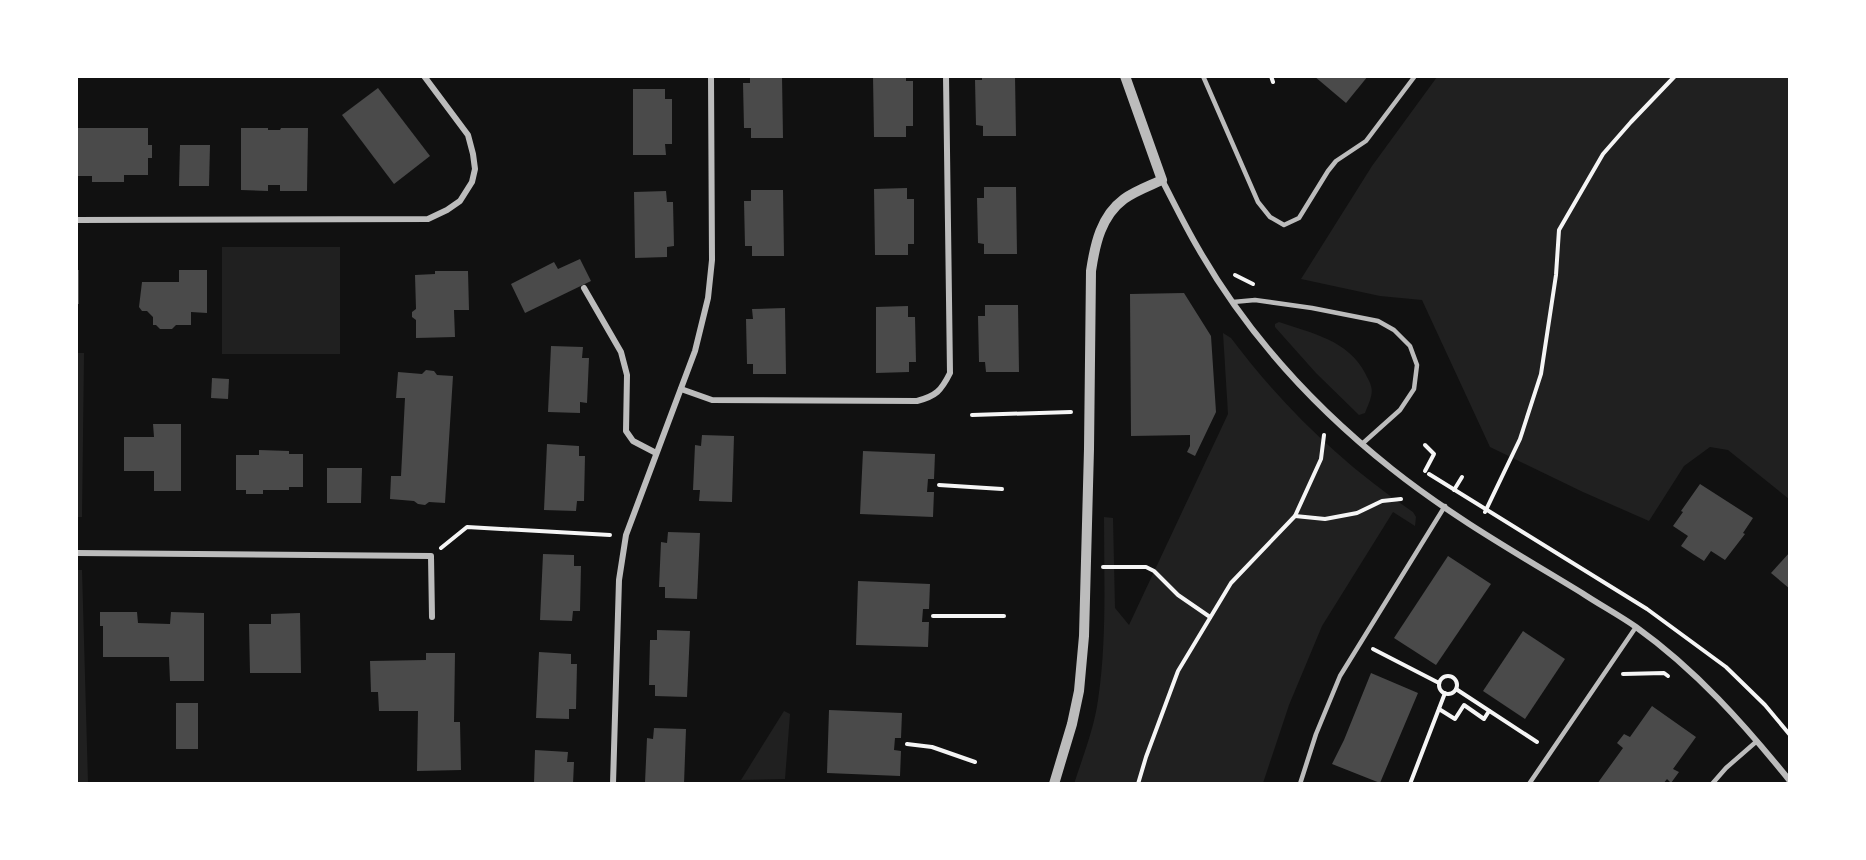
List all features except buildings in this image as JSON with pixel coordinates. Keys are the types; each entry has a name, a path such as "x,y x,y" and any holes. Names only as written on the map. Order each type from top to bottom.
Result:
{"street":[{"path":"76,220 428,219 460,201 472,182 475,169 468,135 424,76"},
{"path":"613,783 619,580 626,535 695,351 708,298 712,260 711,76"},
{"path":"681,389 712,400 917,401 931,398 943,387 950,373 946,76"},
{"path":"1125,76 1162,180 1198,249 1233,302 1289,373 1318,405 1394,470 1445,506 1636,627 1716,695 1790,781"},
{"path":"1054,783 1072,724 1079,691 1084,636 1091,271 1095,247 1100,231 1116,206 1133,194 1162,180"},
{"path":"584,288 621,352 627,375 626,431 633,441 656,453"},
{"path":"76,553 431,556 432,617"}],"lane":[{"path":"1203,76 1258,202 1270,218 1284,225 1299,218 1336,161 1366,141 1415,76"},
{"path":"1233,302 1254,300 1378,321 1394,330 1410,346 1417,365 1414,388 1400,410 1362,444"},
{"path":"1300,783 1316,734 1340,676 1445,506"},
{"path":"1529,783 1636,627"},
{"path":"1712,783 1757,741"}],"path":[{"path":"1271,76 1274,82"},
{"path":"1477,528 1520,440 1541,374 1556,274 1559,230 1603,154 1676,76"},
{"path":"1232,274 1254,300"},
{"path":"972,415 1071,412"},
{"path":"1138,783 1178,671 1231,583 1295,516 1321,459 1324,435"},
{"path":"1425,445 1434,454 1425,471"},
{"path":"1417,466 1647,609 1726,667 1765,705 1790,735"},
{"path":"1454,490 1462,477"},
{"path":"939,485 1002,489"},
{"path":"1295,516 1325,519 1357,513 1382,501 1401,500"},
{"path":"431,556 467,527 610,535"},
{"path":"1099,567 1146,567 1154,571 1178,595 1210,617"},
{"path":"933,616 1004,616"},
{"path":"1360,642 1439,683"},
{"path":"1610,666 1622,674 1665,673 1672,679"},
{"path":"1449,676 1456,682 1456,688 1451,693 1445,693 1440,689 1439,683 1443,678 1449,676"},
{"path":"1456,688 1502,721 1537,742"},
{"path":"1410,783 1445,693"},
{"path":"1439,709 1455,719 1464,705 1484,719 1489,711"},
{"path":"908,744 932,747 975,762"}],"shaded area":[{"path":"1437,77 1789,77 1789,499 1728,450 1710,447 1684,466 1649,521 1583,492 1490,447 1422,300 1380,296 1301,279 1372,166"},
{"path":"222,247 340,247 340,354 222,354"},
{"path":"1279,322 1328,339 1339,345 1358,362 1372,389 1365,413 1359,415 1316,373 1275,327 1275,324"},
{"path":"1223,333 1231,338 1271,387 1314,432 1362,474 1413,512 1416,517 1415,526 1393,512 1322,626 1289,705 1263,783 1074,784 1094,721 1101,677 1104,517 1113,518 1115,608 1129,625 1228,414"},
{"path":"77,353 84,353 82,517 76,517"},
{"path":"77,570 82,570 88,783 77,783"},
{"path":"784,711 790,714 785,779 741,780"}]}
